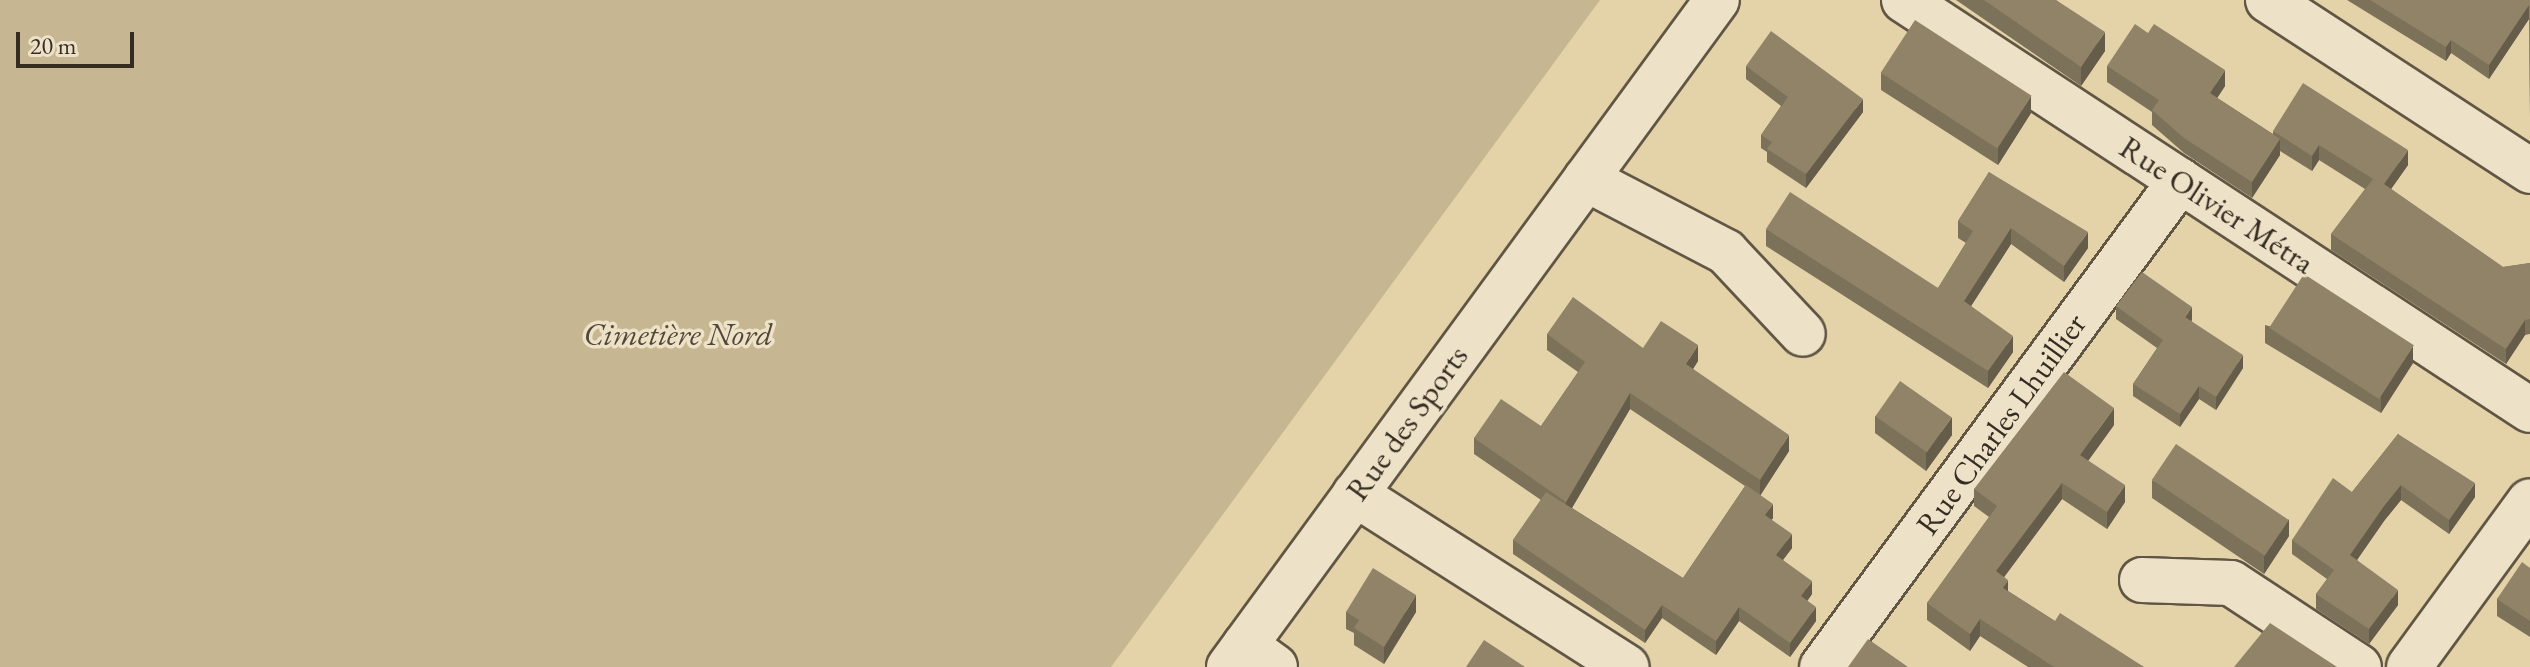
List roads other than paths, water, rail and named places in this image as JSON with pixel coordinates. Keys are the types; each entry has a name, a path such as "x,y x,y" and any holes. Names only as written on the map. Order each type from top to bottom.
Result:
{"street":[{"name":"Rue des Sports","path":"1250,660 1355,494 1717,0"},
{"name":"Rue Olivier Métra","path":"1904,0 2530,410"},
{"path":"2268,0 2530,171"},
{"path":"1586,179 1726,252 1803,334"},
{"name":"Rue Charles Lhuillier","path":"1822,667 2180,181"},
{"path":"1355,494 1627,667"},
{"path":"2413,666 2530,501"},
{"path":"2142,580 2231,583 2359,667"}],"park label":[{"name":"Cimetière Nord","path":"678,334"}]}
